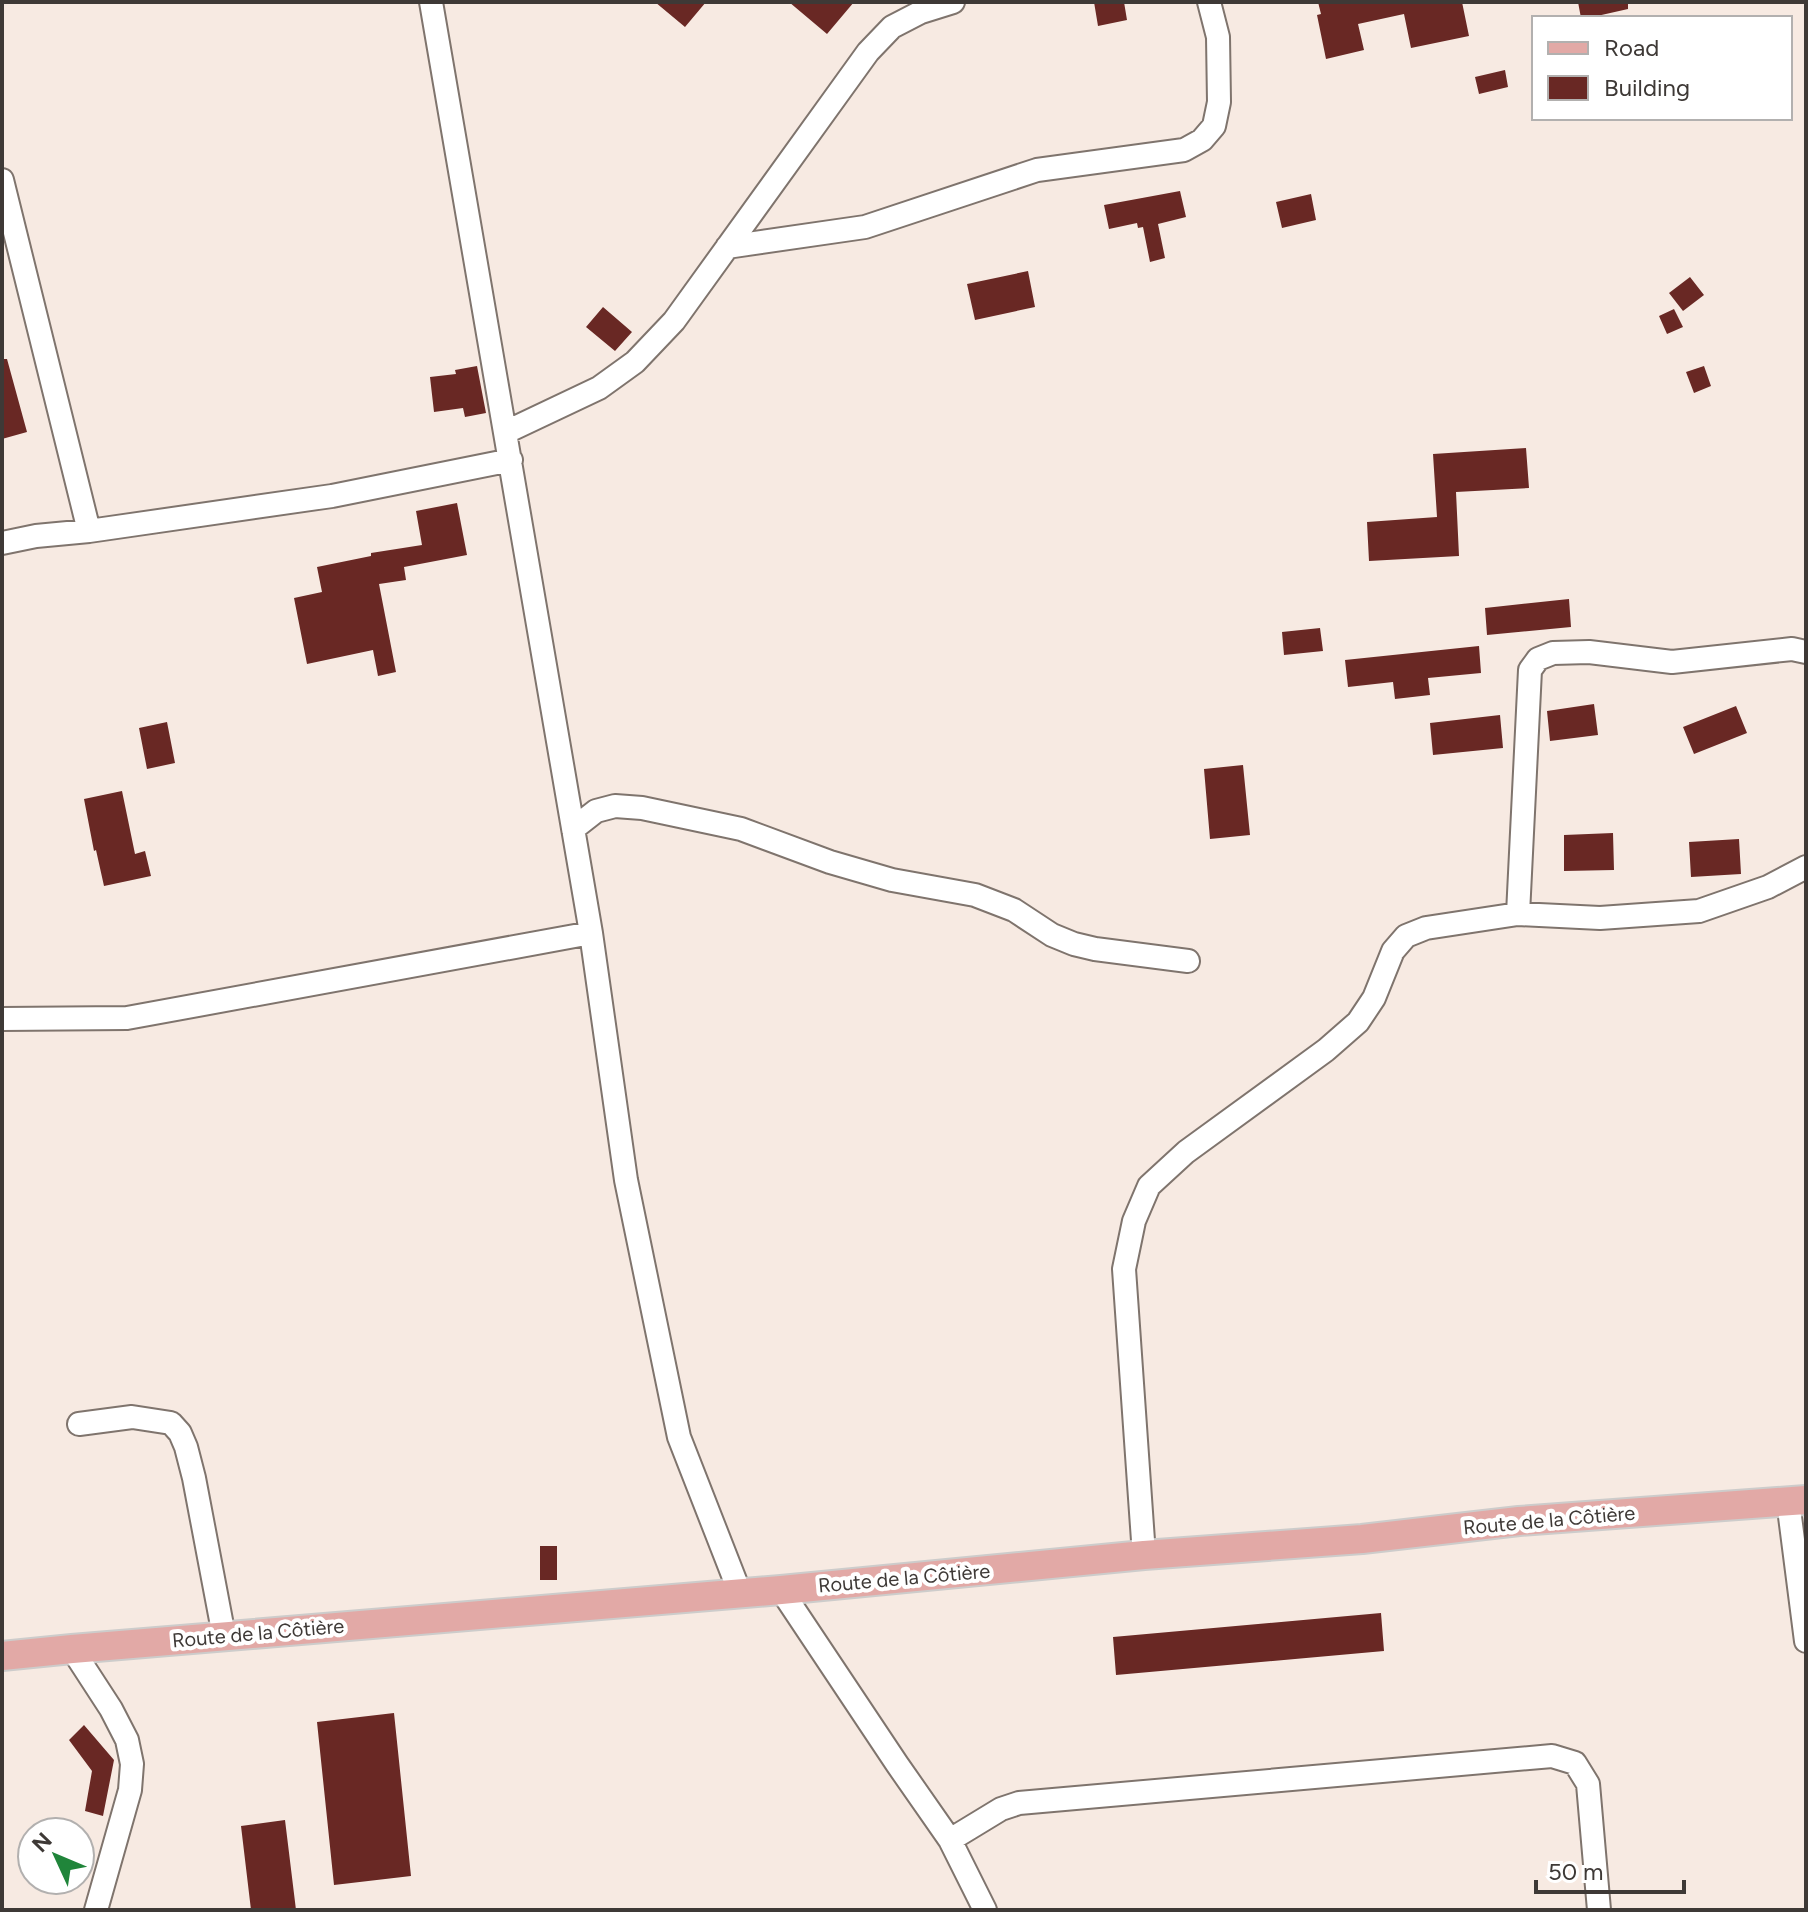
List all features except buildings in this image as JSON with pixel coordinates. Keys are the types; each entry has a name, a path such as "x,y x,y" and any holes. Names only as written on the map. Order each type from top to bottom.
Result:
{"main road":[{"name":"Route de la Côtière","path":"2,1656 781,1590 1144,1555 1362,1539 1519,1521 1797,1500"}],"street":[{"path":"431,2 591,933 626,1180 679,1437 740,1593"},
{"path":"506,432 599,388 635,362 674,321 868,52 892,27 921,12 953,2"},
{"path":"727,247 865,227 1037,170 1184,150 1202,140 1214,126 1219,102 1218,37 1209,2"},
{"path":"2,180 89,531"},
{"path":"2,543 332,496 511,460"},
{"path":"1518,914 1530,670 1538,659 1553,653 1589,652 1672,662 1792,649 1806,652"},
{"path":"573,829 596,811 615,806 642,808 741,829 843,866 892,880 975,895 1014,910 1052,935 1074,944 1188,961"},
{"path":"1144,1555 1124,1269 1134,1221 1149,1186 1186,1152 1326,1050 1358,1022 1374,998 1393,951 1406,936 1426,928 1518,914 1600,918 1699,911 1768,887 1806,867"},
{"path":"2,1019 127,1018 591,933"},
{"path":"79,1424 132,1417 171,1423 180,1433 194,1478 224,1636"},
{"path":"1797,1500 1806,1641"},
{"path":"781,1590 950,1840 982,1908"},
{"path":"72,1649 111,1709 127,1740 132,1764 130,1790 96,1910"},
{"path":"950,1840 1001,1809 1019,1803 1552,1756 1575,1763 1588,1784 1599,1910"}]}
